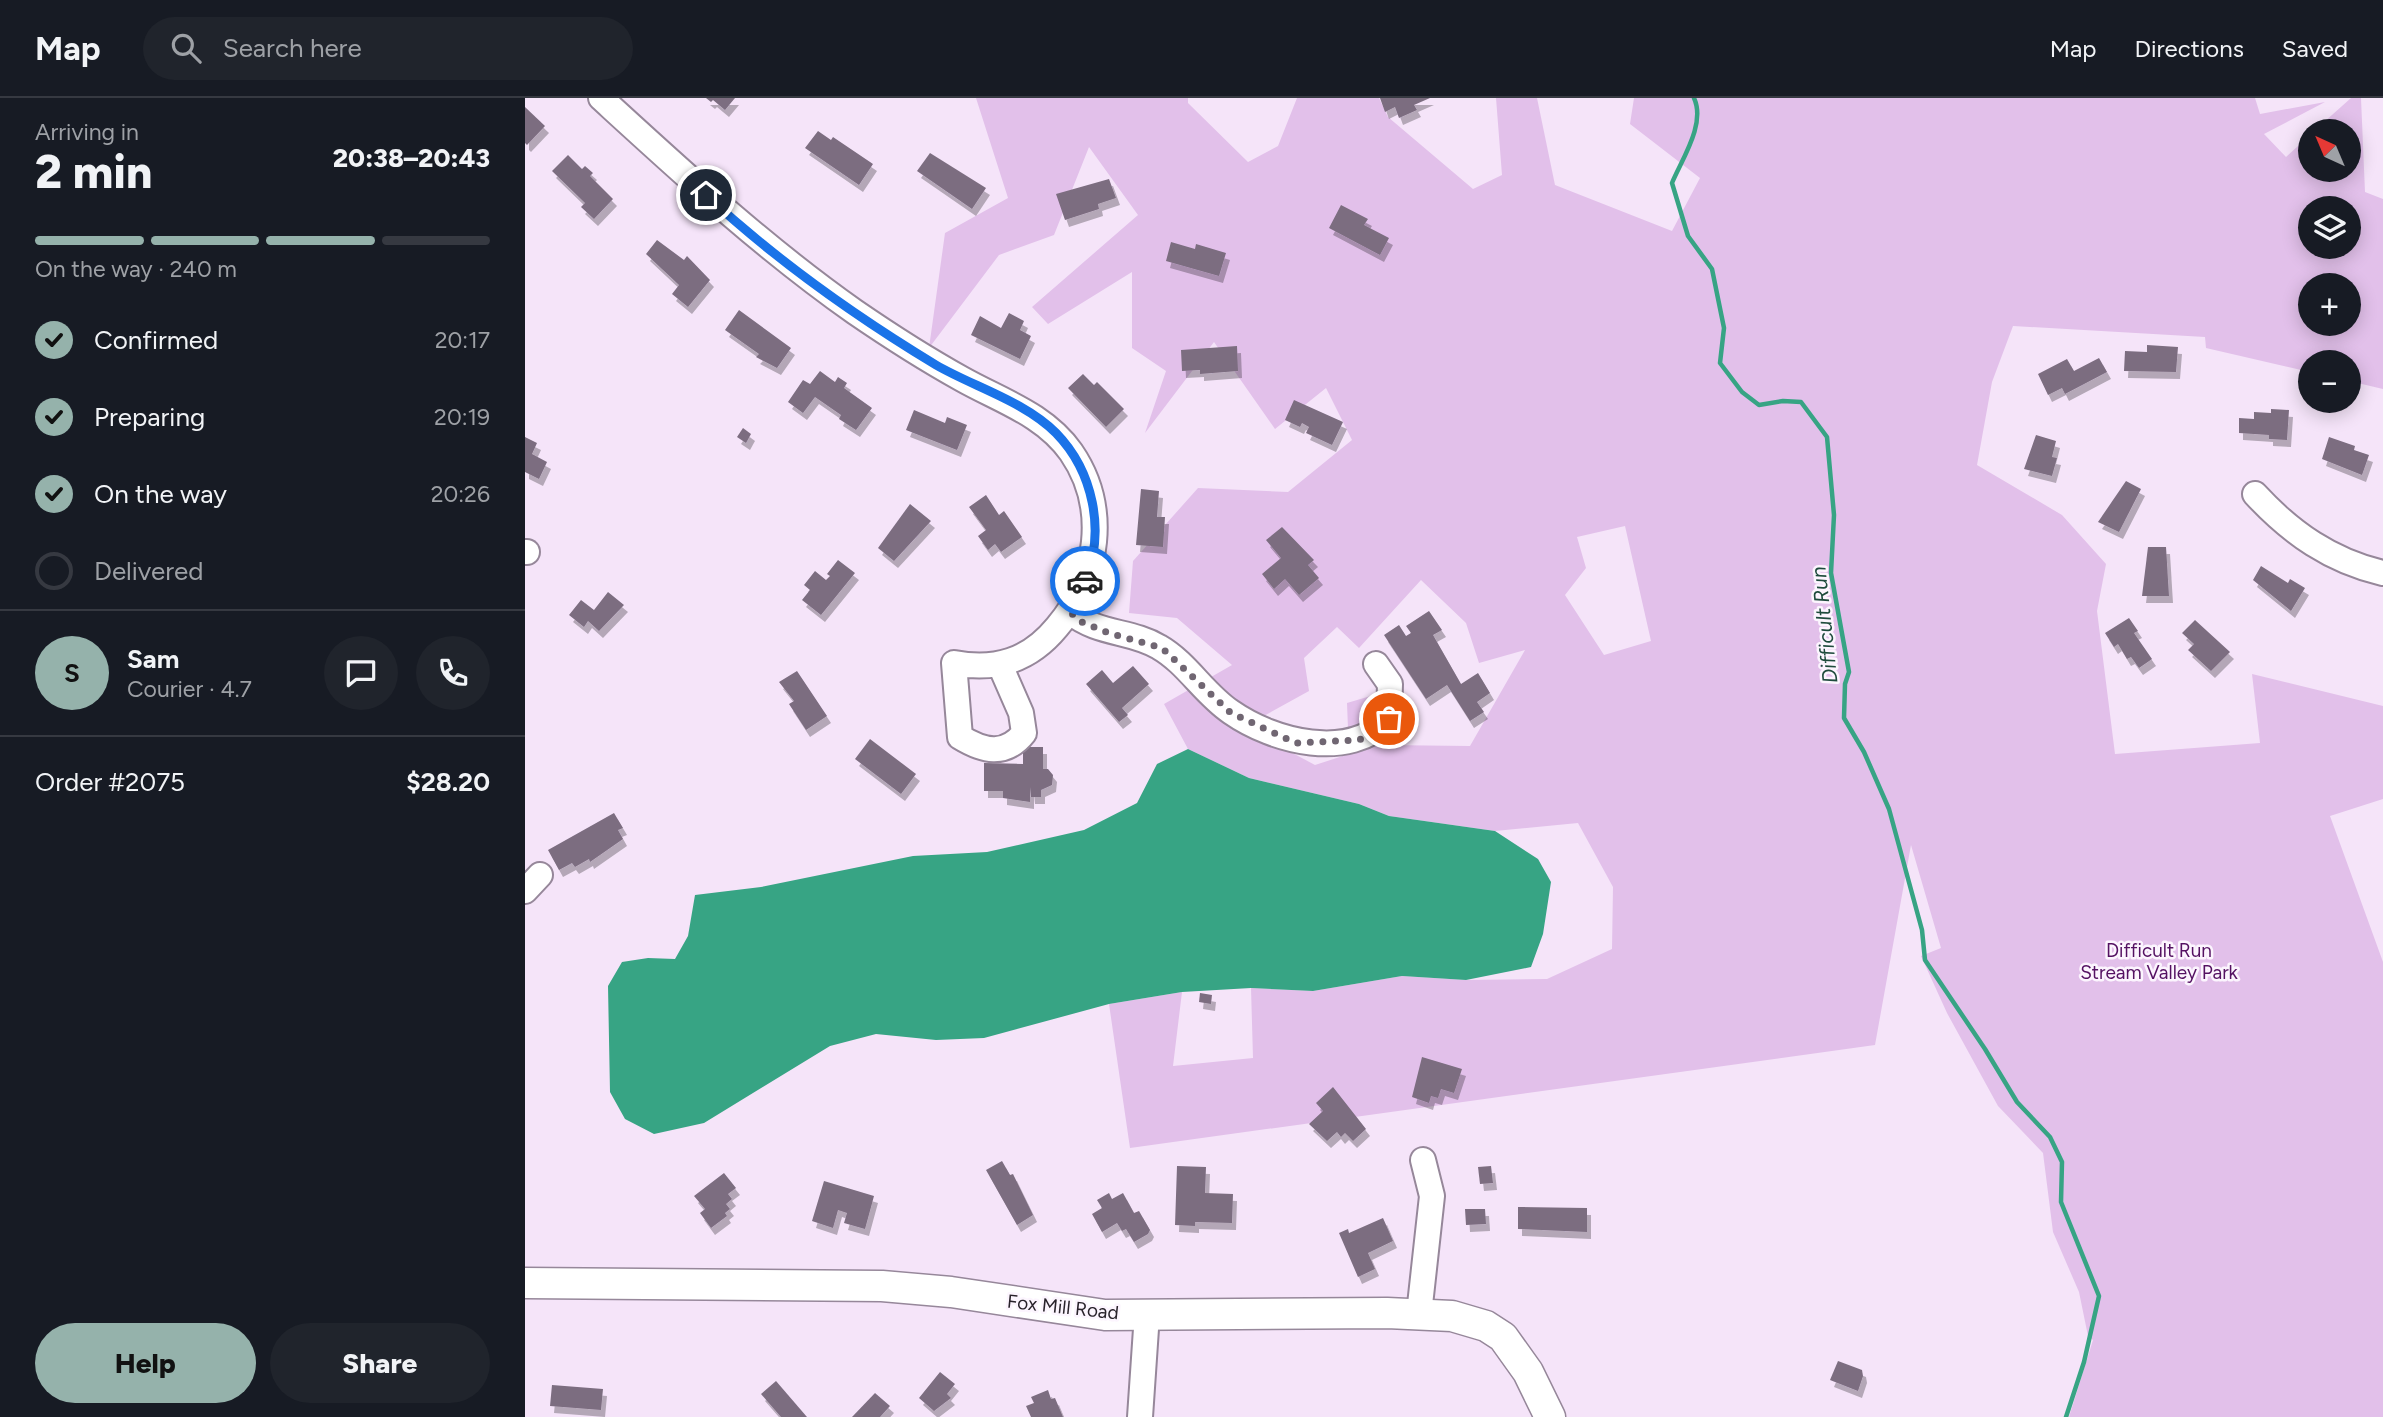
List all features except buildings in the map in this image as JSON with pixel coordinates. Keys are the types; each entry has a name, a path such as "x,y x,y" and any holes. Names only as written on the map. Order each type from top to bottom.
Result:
{"main road":[{"name":"Fox Mill Road","path":"525,1283 882,1286 951,1292 1105,1315 1419,1314 1469,1320 1503,1338 1528,1372 1550,1417"}],"street":[{"path":"601,98 722,209 855,312 935,364 1019,407 1055,433 1072,453 1084,476 1095,516 1095,544 1089,572 1070,612 1052,633 1032,649 1000,665 985,668 954,663 960,737 977,747 993,751 1014,745 1024,733 1021,713 1000,665"},
{"path":"2255,494 2276,516 2313,545 2347,562 2383,573"},
{"path":"1070,612 1082,622 1109,633 1162,648 1231,713 1296,743 1359,740 1377,731 1389,719 1389,684 1376,664"},
{"path":"1419,1314 1432,1196 1423,1160"},
{"path":"1140,1417 1147,1314"}],"green space":[{"name":"Difficult Run Stream Valley Park","path":"976,98 1188,98 1188,103 1248,162 1278,146 1297,98 1379,98 1388,117 1473,189 1502,175 1496,98 1537,98 1555,185 1672,231 1700,178 1630,124 1634,98 2255,98 2260,114 2325,102 2264,134 2286,157 2298,146 2298,182 2361,182 2361,119 2327,119 2351,98 2361,98 2365,192 2383,199 2383,389 2361,384 2361,350 2298,350 2298,369 2206,348 2205,337 2013,326 1992,382 1977,465 2062,515 2106,564 2097,611 2115,754 2260,743 2252,674 2383,706 2383,799 2330,816 2383,962 2383,1417 2069,1417 2093,1340 2088,1336 2079,1292 2053,1232 2043,1153 1998,1106 1947,1013 1921,956 1941,948 1911,845 1875,1045 1130,1148 1109,1004 1182,992 1173,1066 1253,1058 1251,988 1313,991 1402,976 1466,980 1547,979 1612,949 1613,887 1578,823 1495,831 1389,816 1359,804 1249,778 1188,749 1164,704 1232,665 1177,618 1129,613 1133,561 1198,488 1288,492 1352,440 1326,388 1275,429 1214,342 1145,433 1166,371 1132,348 1132,272 1048,324 1032,307 1138,215 1089,147 1054,235 999,255 929,348 945,233 1008,198","holes":["1625,526 1651,641 1604,655 1565,595 1586,568 1577,537","1421,580 1466,623 1479,663 1525,650 1470,746 1383,745 1374,695 1347,703 1349,754 1315,765 1244,727 1309,691 1304,658 1337,627 1359,648"]}],"shaded area":[{"path":"1188,749 1249,778 1359,804 1389,816 1495,831 1538,859 1551,882 1543,934 1531,967 1466,980 1402,976 1313,991 1251,988 1182,992 1109,1004 984,1038 936,1040 876,1034 830,1046 704,1123 654,1134 625,1119 610,1092 608,986 622,962 648,958 675,959 688,936 695,895 761,887 913,856 987,852 1084,830 1137,803 1157,764"}],"waterway":[{"name":"Difficult Run","path":"1694,98 1697,108 1695,130 1672,183 1688,236 1712,269 1724,328 1720,363 1742,392 1759,405 1783,401 1801,402 1827,437 1834,515 1831,573 1849,672 1845,684 1844,718 1864,752 1889,809 1922,930 1925,960 2017,1102 2050,1137 2062,1162 2061,1202 2099,1296 2084,1362 2066,1417"}],"way so far":[{"path":"1085,581 1070,612 1082,622 1109,633 1162,648 1231,713 1296,743 1359,740 1377,731 1389,719"}],"route":[{"path":"706,195 786,261 855,312 935,364 1019,407 1042,421 1055,433 1072,453 1093,502 1095,544 1085,581"}]}
